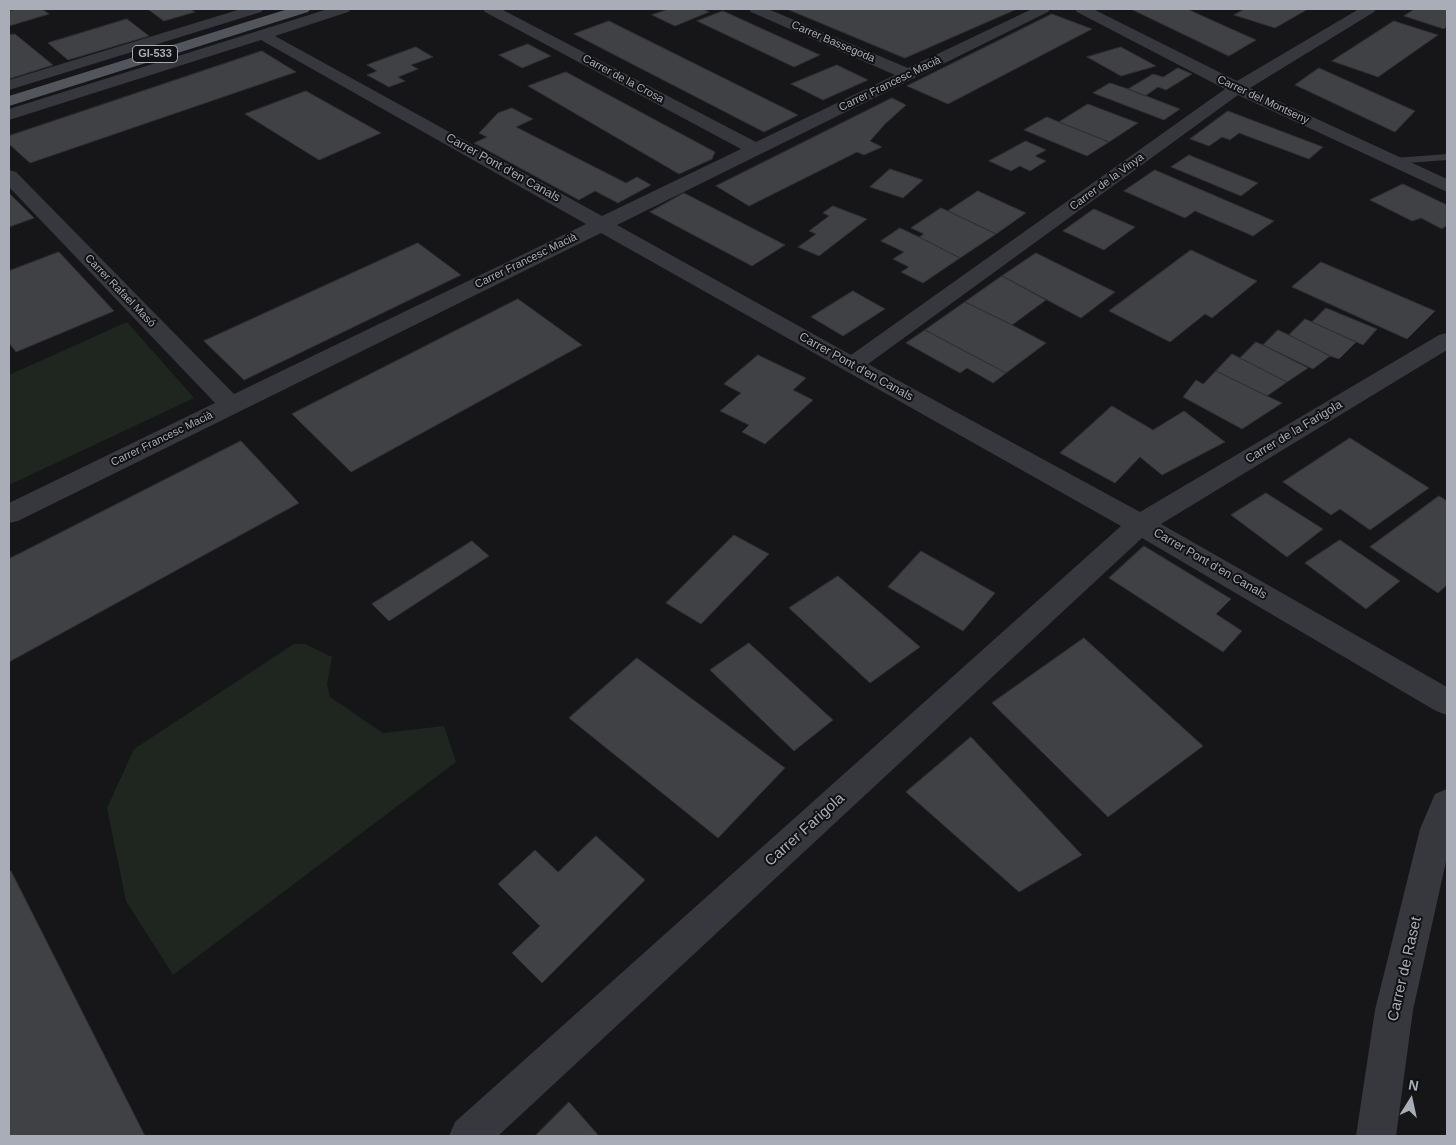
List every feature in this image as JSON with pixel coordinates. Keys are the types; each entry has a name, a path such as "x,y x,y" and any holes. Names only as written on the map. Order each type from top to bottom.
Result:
{"main road":[{"name":"GI-533","path":"9,101 303,9"}],"street":[{"path":"211,9 227,18"},
{"path":"9,86 256,9"},
{"path":"9,115 343,9"},
{"name":"Carrer de la Crosa","path":"490,9 757,150"},
{"name":"Carrer Bassegoda","path":"756,9 909,75"},
{"name":"Carrer Francesc Macià","path":"9,514 1043,9"},
{"name":"Carrer del Montseny","path":"1082,9 1237,88 1447,186"},
{"name":"Carrer de la Vinya","path":"852,365 1237,88 1369,9"},
{"name":"Carrer Pont d'en Canals","path":"263,35 1140,524 1447,702"},
{"name":"Carrer Rafael Masó","path":"9,176 231,405"},
{"name":"Carrer de la Farigola","path":"1140,524 1447,340"},
{"name":"Carrer Farigola","path":"469,1136 1140,524"},
{"name":"Carrer de Raset","path":"1376,1136 1394,1010 1437,829 1447,804"}],"lane":[{"path":"1394,161 1447,157"}],"shaded area":[{"path":"127,322 194,398 9,485 9,375"},
{"path":"294,644 305,644 332,657 327,684 330,697 383,733 444,726 456,762 173,975 126,901 107,808 134,749"}],"building":[{"path":"17,9 42,9 49,14 9,26 9,11"},
{"path":"148,9 190,9 195,12 164,21"},
{"path":"669,9 702,9 709,12 675,26 652,15"},
{"path":"787,9 1017,9 905,58"},
{"path":"1131,9 1187,9 1256,40 1229,56"},
{"path":"1245,9 1308,9 1275,28 1234,15"},
{"path":"1415,9 1447,9 1447,26 1444,29 1404,16"},
{"path":"723,11 820,55 794,67 697,21"},
{"path":"1052,14 1092,29 948,104 907,86"},
{"path":"127,19 149,36 68,60 48,43"},
{"path":"609,21 798,115 764,132 574,34"},
{"path":"1394,21 1438,35 1378,77 1332,61"},
{"path":"15,34 53,65 9,79 9,35"},
{"path":"528,44 551,56 522,68 499,55"},
{"path":"416,47 433,57 411,65 418,69 398,77 405,81 389,87 367,75 377,71 367,65"},
{"path":"1121,47 1156,66 1121,76 1087,57"},
{"path":"262,51 296,72 30,163 9,144 9,136"},
{"path":"837,65 868,80 823,100 791,84"},
{"path":"1178,68 1192,74 1166,90 1158,87 1145,96 1128,89 1153,74 1163,77"},
{"path":"1319,68 1415,111 1395,132 1295,85"},
{"path":"566,72 715,152 712,159 679,174 528,86"},
{"path":"1110,83 1180,109 1164,120 1093,93"},
{"path":"306,91 381,133 319,160 245,114"},
{"path":"892,98 906,105 870,141 882,147 864,155 857,152 749,206 716,186"},
{"path":"1088,104 1138,123 1109,142 1059,122"},
{"path":"512,108 533,119 516,127 626,183 637,177 651,185 618,203 595,191 579,200 474,143 487,137 479,133 498,113"},
{"path":"1228,111 1323,147 1309,159 1239,133 1230,140 1222,137 1209,146 1190,139"},
{"path":"1047,117 1109,142 1087,156 1024,130"},
{"path":"1026,141 1046,150 1035,156 1046,161 1030,171 1020,166 1011,171 989,161"},
{"path":"1189,155 1258,183 1241,196 1171,167"},
{"path":"890,169 923,180 903,198 870,187"},
{"path":"1155,170 1274,221 1253,236 1195,211 1185,218 1124,191"},
{"path":"1403,184 1447,205 1447,225 1442,229 1421,218 1412,221 1370,200"},
{"path":"978,191 1026,213 996,234 948,211"},
{"path":"9,193 34,218 9,227"},
{"path":"684,193 785,245 752,266 650,212"},
{"path":"833,206 867,219 819,256 798,247 816,234 809,231 829,216 823,213"},
{"path":"941,208 996,234 960,258 919,237 924,234 911,228"},
{"path":"1094,209 1135,227 1104,250 1063,231"},
{"path":"900,228 960,258 923,283 901,272 909,267 893,259 904,252 881,241"},
{"path":"418,243 461,275 244,380 204,341"},
{"path":"1191,250 1257,281 1212,318 1205,314 1170,342 1109,311"},
{"path":"59,252 114,311 16,352 9,343 9,271"},
{"path":"1036,253 1115,292 1081,318 1002,276"},
{"path":"1321,262 1435,311 1407,339 1292,287"},
{"path":"1002,276 1046,300 1012,325 965,302"},
{"path":"853,291 885,309 843,336 811,317"},
{"path":"518,299 582,345 351,472 292,414"},
{"path":"965,302 1046,343 1006,373 925,330"},
{"path":"1326,308 1377,329 1363,345 1312,322"},
{"path":"1305,319 1356,342 1339,359 1330,356 1289,335"},
{"path":"925,330 1006,373 993,383 967,368 960,373 906,343"},
{"path":"1278,330 1330,356 1313,369 1263,345"},
{"path":"1256,342 1308,368 1287,382 1240,358"},
{"path":"1232,354 1287,382 1267,396 1216,371"},
{"path":"758,355 806,378 793,390 813,400 765,444 742,432 749,425 720,411 741,393 724,384"},
{"path":"1216,371 1282,403 1242,429 1183,397 1196,380 1203,384"},
{"path":"1112,406 1153,430 1184,411 1225,442 1162,475 1140,457 1115,483 1060,453"},
{"path":"1350,438 1429,488 1370,530 1340,509 1331,515 1283,482"},
{"path":"241,441 299,503 9,662 9,559"},
{"path":"1266,493 1323,529 1287,557 1231,515"},
{"path":"1439,496 1447,501 1447,585 1438,593 1370,547"},
{"path":"734,535 769,554 701,624 666,603"},
{"path":"1340,540 1400,581 1366,609 1305,563"},
{"path":"472,541 489,556 389,621 372,604"},
{"path":"1144,546 1231,599 1216,614 1242,631 1223,652 1109,578"},
{"path":"921,551 995,593 963,631 888,587"},
{"path":"838,576 920,647 870,683 789,608"},
{"path":"1084,638 1203,746 1108,817 992,703"},
{"path":"749,643 833,720 794,751 710,670"},
{"path":"637,658 785,768 718,838 569,718"},
{"path":"971,737 1082,855 1019,892 906,792"},
{"path":"596,836 645,880 542,983 512,953 540,926 498,884 535,850 558,872"},
{"path":"11,871 145,1136 9,1136 9,872"},
{"path":"569,1102 599,1136 535,1136"}]}
